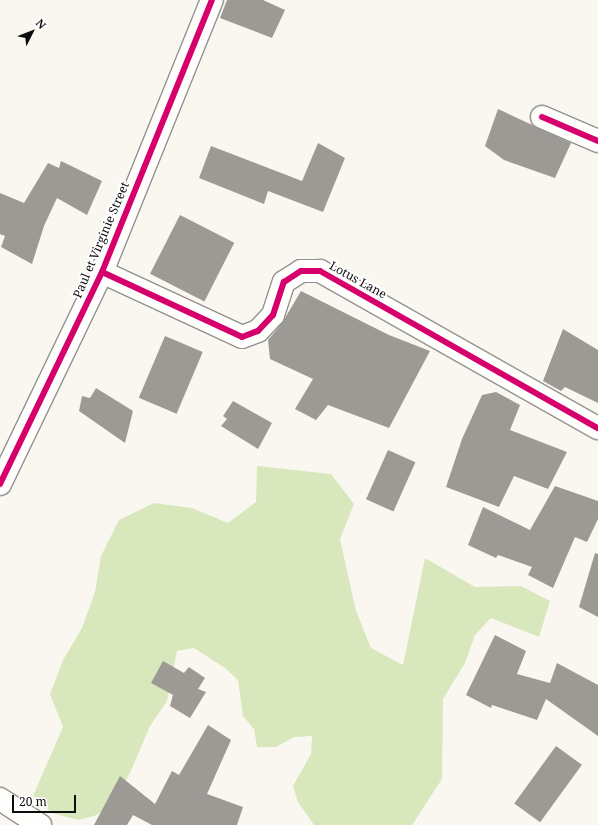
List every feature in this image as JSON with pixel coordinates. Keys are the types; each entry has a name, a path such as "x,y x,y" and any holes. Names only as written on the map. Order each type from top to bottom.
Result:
{"street":[{"name":"Paul et Virginie Street","path":"0,484 102,272 212,0"},
{"path":"542,117 598,141"},
{"name":"Lotus Lane","path":"102,272 242,337 258,331 273,315 284,282 301,272 320,271 598,428"},
{"path":"0,799 40,825"}],"green space":[{"path":"257,466 331,474 354,504 340,539 356,611 371,648 403,665 425,558 475,587 521,586 550,601 539,637 491,618 475,635 465,663 443,699 442,779 412,825 314,825 298,802 293,786 311,754 312,736 294,737 276,747 257,747 254,729 243,716 238,680 225,668 194,648 177,651 167,701 150,726 130,773 113,801 97,815 78,820 52,813 33,796 63,727 50,694 63,660 82,628 95,592 101,556 119,520 154,503 192,508 228,523 256,502"}],"building":[{"path":"227,0 263,0 285,10 272,38 220,18"},
{"path":"498,109 571,143 555,178 504,160 485,146"},
{"path":"318,143 345,158 323,212 268,191 264,204 199,178 211,146 302,181"},
{"path":"61,161 102,181 87,215 57,198 44,226 32,264 1,247 5,236 0,234 0,193 24,203 48,163 59,168"},
{"path":"180,215 234,243 204,301 150,274"},
{"path":"301,291 389,335 430,351 389,428 328,405 316,420 295,409 313,379 270,359 268,340 282,323"},
{"path":"563,329 598,350 598,403 565,387 561,391 543,381"},
{"path":"165,336 203,352 177,414 139,398"},
{"path":"96,388 133,411 125,443 79,411 82,396 90,398"},
{"path":"496,392 520,405 510,430 567,452 548,489 514,476 499,507 446,487 462,439 482,395"},
{"path":"233,401 272,423 258,449 221,426 227,419 223,416"},
{"path":"388,450 415,462 393,512 366,499"},
{"path":"555,486 598,501 598,519 587,542 575,537 553,588 528,575 532,567 498,555 496,558 468,545 483,507 530,530"},
{"path":"595,553 598,554 598,617 579,607"},
{"path":"495,635 526,651 517,674 550,683 557,663 598,685 598,736 546,699 537,720 492,705 491,708 466,695"},
{"path":"163,661 184,673 189,667 205,678 198,689 206,692 190,718 170,706 173,695 151,683"},
{"path":"208,725 231,740 207,794 243,807 237,825 152,825 133,815 127,825 94,825 120,776 155,804 172,771 179,775"},
{"path":"556,746 582,765 540,822 514,803"}],"cycle path":[{"path":"0,484 102,272 212,0"},
{"path":"542,117 598,141"},
{"path":"102,272 242,337 258,331 273,315 284,282 301,271 320,271 598,428"}]}
